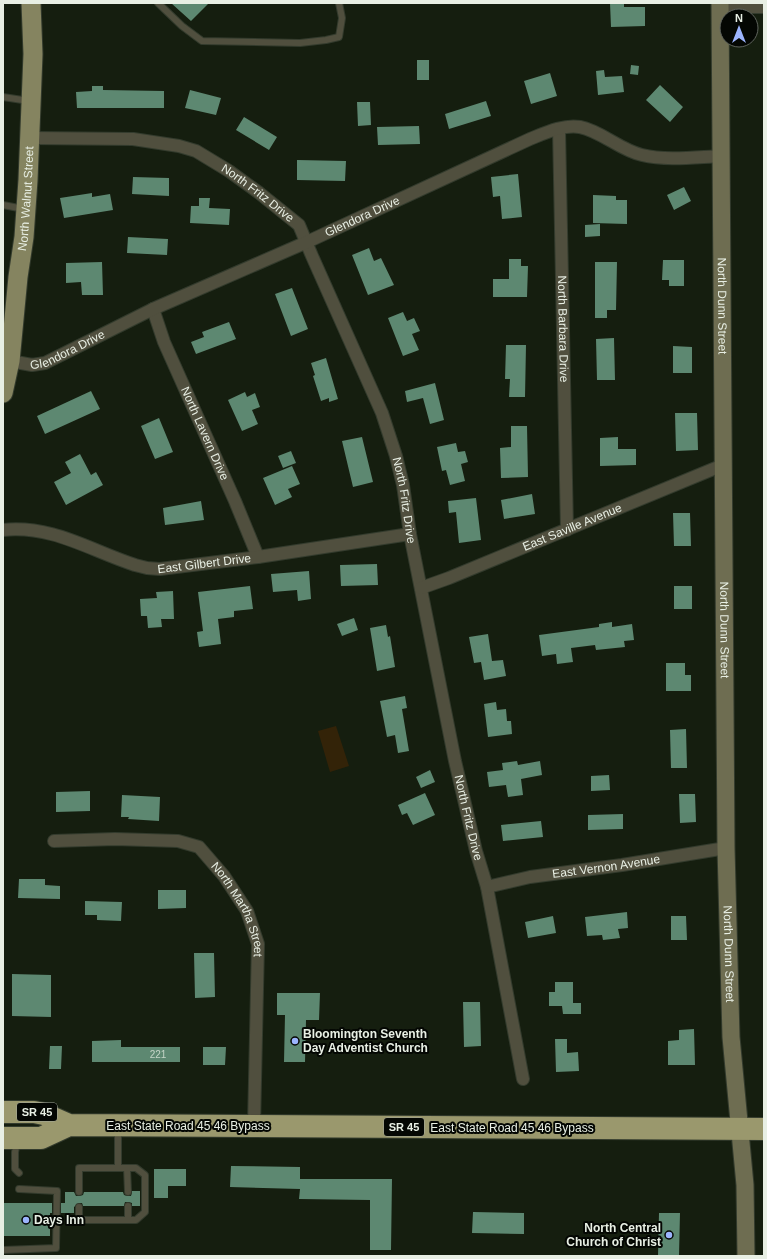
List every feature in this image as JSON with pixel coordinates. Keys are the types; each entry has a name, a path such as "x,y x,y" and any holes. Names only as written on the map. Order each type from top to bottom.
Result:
{"highway":[{"name":"East State Road 45 46 Bypass","path":"3,1112 34,1112 44,1114 69,1126"},
{"name":"East State Road 45 46 Bypass","path":"11,1138 41,1138 69,1126 764,1129"}],"main road":[{"name":"North Walnut Street","path":"3,393 26,209 33,54 31,3"}],"street":[{"path":"720,5 764,8"},
{"name":"North Dunn Street","path":"720,5 726,848 731,1037 744,1185 746,1256"},
{"name":"Glendora Drive","path":"6,360 32,365 45,363 153,310 307,242 530,139 559,129 579,127 587,129 624,149 643,156 671,158 722,156"},
{"name":"North Barbara Drive","path":"559,129 567,530"},
{"name":"North Fritz Drive","path":"30,138 133,139 179,146 196,151 229,171 299,225 391,436 403,485 410,534 454,761 476,851 487,887 523,1079"},
{"name":"North Lavern Drive","path":"153,310 164,342 258,556"},
{"name":"East Saville Avenue","path":"421,588 567,530 723,465"},
{"name":"East Gilbert Drive","path":"3,530 32,529 61,536 119,560 147,568 176,568 410,534"},
{"name":"North Martha Street","path":"54,841 115,839 178,840 199,846 224,876 247,911 258,944 254,1126"},
{"name":"East Vernon Avenue","path":"487,887 530,877 622,865 726,848"}],"lane":[{"path":"158,3 182,26 202,41 300,43 339,37 342,18 339,3"},
{"path":"3,97 31,101"},
{"path":"3,206 26,209"},
{"path":"118,1126 118,1168"},
{"path":"11,1138 15,1146 14,1169 19,1174"},
{"path":"79,1192 79,1168 136,1168 145,1175 145,1212 136,1220 79,1220 79,1206"},
{"path":"127,1168 128,1192"},
{"path":"3,1250 56,1248 57,1191 19,1189"},
{"path":"128,1206 128,1220"}],"shaded area":[{"path":"336,726 349,766 330,772 318,731"}],"building":[{"path":"171,3 209,3 191,21"},
{"path":"610,3 624,3 624,7 645,7 645,26 611,27"},
{"path":"417,60 429,60 429,80 417,80"},
{"path":"631,65 639,66 638,75 630,74"},
{"path":"604,70 605,77 622,76 624,92 598,95 596,71"},
{"path":"550,73 557,96 531,104 524,81"},
{"path":"660,85 683,107 670,122 646,100"},
{"path":"92,86 103,86 103,90 164,91 164,108 77,108 76,92 92,91"},
{"path":"190,90 221,98 216,115 185,108"},
{"path":"486,101 491,116 449,129 445,114"},
{"path":"357,102 370,102 371,125 358,126"},
{"path":"244,117 277,137 269,150 236,130"},
{"path":"419,126 420,144 378,145 377,127"},
{"path":"297,160 346,161 345,181 297,180"},
{"path":"518,174 522,217 502,219 500,196 493,197 491,177"},
{"path":"133,177 169,178 169,196 132,194"},
{"path":"684,187 691,201 674,210 667,195"},
{"path":"92,193 92,197 110,194 113,210 64,218 60,198"},
{"path":"593,195 616,196 616,200 627,200 627,224 593,223"},
{"path":"199,198 210,198 209,208 230,209 229,225 190,223 191,206 199,206"},
{"path":"600,224 600,236 585,237 585,225"},
{"path":"128,237 168,239 167,255 127,253"},
{"path":"369,248 374,261 381,258 394,285 368,295 352,255"},
{"path":"509,259 521,259 521,266 528,266 527,297 493,297 493,279 509,279"},
{"path":"663,260 684,260 684,286 669,286 669,280 662,280"},
{"path":"102,262 103,295 82,295 81,282 66,283 66,263"},
{"path":"595,262 617,262 616,310 607,310 607,318 595,318"},
{"path":"292,288 308,329 291,336 275,294"},
{"path":"403,312 407,321 414,318 420,331 412,334 419,350 403,356 388,318"},
{"path":"229,322 236,339 196,354 191,342 204,337 202,332"},
{"path":"614,338 615,380 597,380 596,339"},
{"path":"506,345 526,345 525,397 509,397 510,379 505,379"},
{"path":"673,346 692,347 692,373 673,373"},
{"path":"326,358 338,399 329,402 329,398 321,401 313,376 315,375 311,363"},
{"path":"435,383 444,420 430,424 423,398 407,402 405,391"},
{"path":"91,391 100,409 45,434 37,416"},
{"path":"245,392 247,397 255,393 260,407 252,410 258,424 242,431 228,400"},
{"path":"675,413 697,413 698,450 676,451"},
{"path":"159,418 173,452 155,459 141,426"},
{"path":"511,426 527,426 528,477 501,478 500,448 511,447"},
{"path":"362,437 373,482 353,487 342,441"},
{"path":"618,437 618,449 636,449 636,465 600,466 600,438"},
{"path":"456,443 458,452 465,451 468,462 461,464 465,481 450,485 446,470 442,471 437,447"},
{"path":"291,451 296,463 283,468 278,456"},
{"path":"80,454 91,475 96,472 103,485 66,505 54,482 71,473 65,462"},
{"path":"292,466 300,484 288,489 292,497 275,505 263,478"},
{"path":"532,494 535,514 504,519 501,500"},
{"path":"476,498 481,540 459,543 456,512 449,513 448,501"},
{"path":"201,501 204,520 165,525 163,508"},
{"path":"673,513 690,513 691,546 674,546"},
{"path":"377,564 378,585 341,586 340,565"},
{"path":"309,571 311,599 298,601 297,590 273,592 271,574"},
{"path":"250,586 253,609 234,611 234,617 218,619 221,644 199,647 197,632 203,631 198,592"},
{"path":"674,586 692,586 692,609 674,609"},
{"path":"173,591 174,619 161,619 162,627 148,628 147,616 141,616 140,599 157,598 156,592"},
{"path":"354,618 358,630 342,636 337,624"},
{"path":"612,622 612,627 632,624 634,640 624,641 625,647 596,650 595,645 571,648 573,662 557,664 556,654 542,656 539,635 599,627 599,624"},
{"path":"386,625 388,637 390,636 395,667 377,671 370,628"},
{"path":"488,634 492,661 503,660 506,676 484,680 481,662 474,663 469,637"},
{"path":"666,663 685,663 685,675 691,675 691,691 666,691"},
{"path":"405,696 407,708 402,709 409,751 398,753 395,735 387,737 380,701"},
{"path":"496,702 497,710 506,709 507,721 511,721 512,734 488,737 484,704"},
{"path":"686,729 687,768 671,768 670,730"},
{"path":"517,761 518,765 540,761 542,775 521,779 523,795 508,797 506,785 489,787 487,772 503,770 502,763"},
{"path":"430,770 435,782 421,788 416,777"},
{"path":"609,775 610,790 591,791 591,776"},
{"path":"90,791 90,811 56,812 56,792"},
{"path":"425,793 435,815 413,825 407,813 402,815 398,805"},
{"path":"679,794 695,794 696,822 680,823"},
{"path":"122,795 160,797 159,821 128,819 129,817 121,817"},
{"path":"623,814 623,829 588,830 588,815"},
{"path":"541,821 543,837 503,841 501,825"},
{"path":"19,879 45,879 45,885 60,886 60,899 18,898"},
{"path":"158,890 186,890 186,908 158,909"},
{"path":"85,901 122,902 121,921 97,920 97,915 85,915"},
{"path":"627,912 628,928 618,929 620,938 603,940 602,935 587,936 585,917"},
{"path":"553,916 556,933 528,938 525,922"},
{"path":"671,916 686,916 687,940 671,940"},
{"path":"194,953 214,953 215,997 195,998"},
{"path":"12,974 51,975 51,1017 12,1016"},
{"path":"555,982 573,982 573,1003 581,1003 581,1014 563,1014 562,1006 549,1006 549,992 555,992"},
{"name":"Bloomington Seventh Day Adventist Church","path":"277,993 320,993 319,1020 306,1020 305,1062 284,1062 285,1015 277,1015"},
{"path":"463,1002 480,1002 481,1046 464,1047"},
{"path":"694,1029 695,1065 668,1065 668,1041 679,1040 679,1030"},
{"path":"555,1039 567,1039 567,1053 578,1052 579,1071 556,1072"},
{"path":"121,1040 121,1047 180,1047 180,1062 92,1062 92,1041"},
{"path":"50,1046 62,1046 61,1069 49,1069"},
{"path":"203,1047 226,1047 225,1065 203,1065"},
{"path":"231,1166 300,1167 300,1179 392,1179 391,1250 370,1250 370,1200 299,1199 300,1189 230,1187"},
{"path":"154,1169 186,1169 186,1186 168,1186 168,1198 154,1198"},
{"path":"132,1191 140,1191 140,1206 132,1206 132,1203 128,1202 125,1202 124,1206 83,1206 82,1203 79,1203 74,1207 74,1213 61,1213 61,1203 65,1203 65,1192 74,1192 76,1196 79,1196 83,1195 84,1192 123,1192 124,1195 131,1196"},
{"name":"Days Inn","path":"3,1203 52,1203 52,1213 50,1213 50,1236 3,1236"},
{"path":"473,1212 524,1213 524,1234 472,1233"},
{"name":"North Central Church of Christ","path":"659,1213 680,1213 679,1256 658,1256"}],"place":[{"name":"Bloomington Seventh Day Adventist Church","path":"295,1041"},
{"name":"Days Inn","path":"26,1220"},
{"name":"North Central Church of Christ","path":"669,1235"}]}
